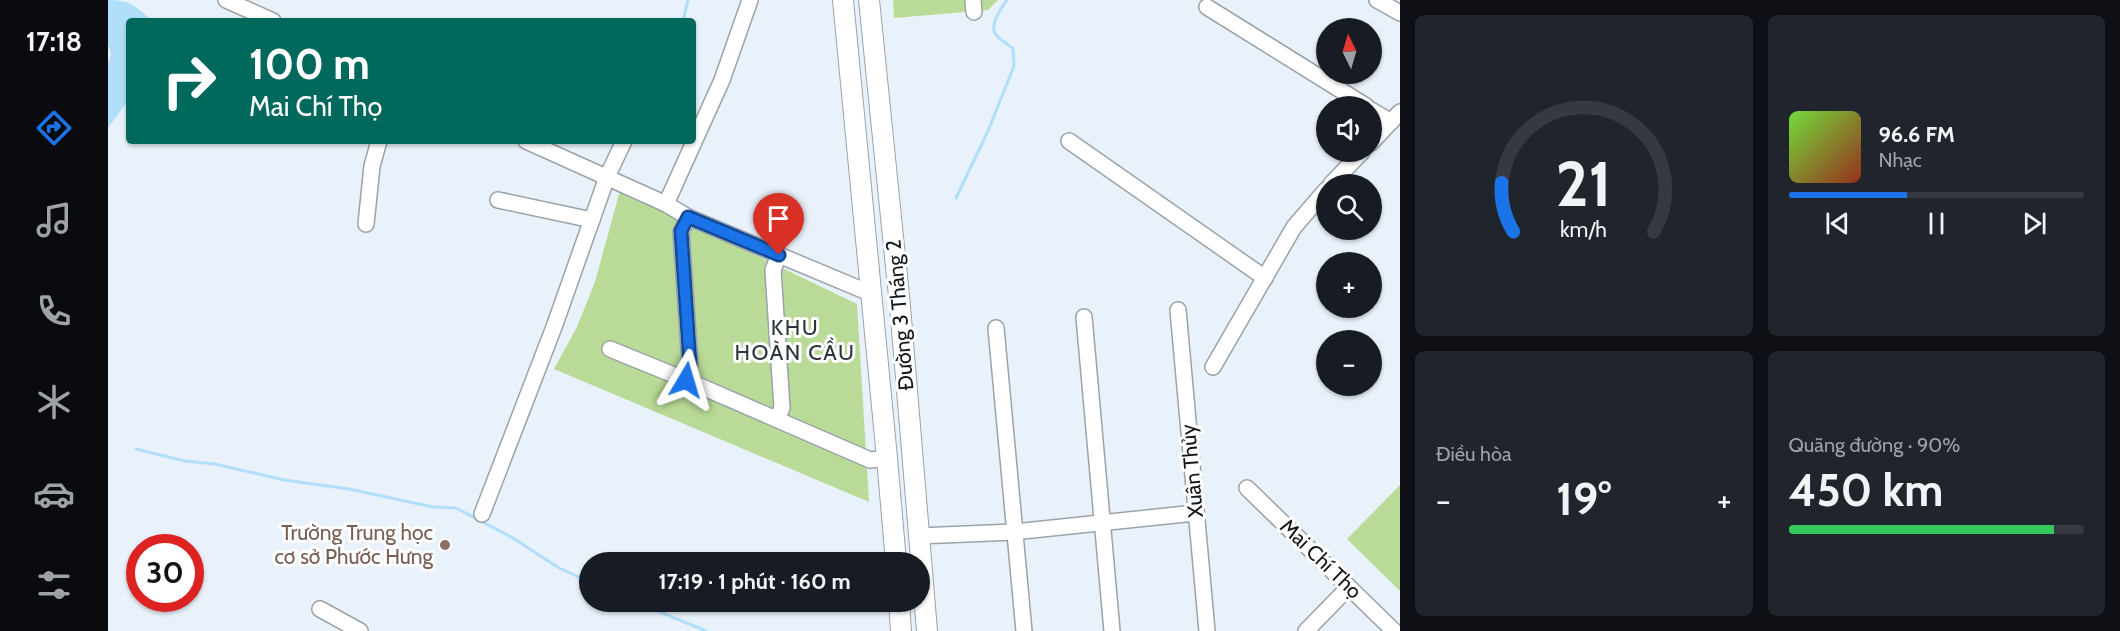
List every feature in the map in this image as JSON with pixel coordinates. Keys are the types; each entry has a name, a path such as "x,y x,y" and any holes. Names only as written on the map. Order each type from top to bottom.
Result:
{"main road":[{"name":"Đường 3 Tháng 2","path":"843,0 895,552"},
{"name":"Đường 3 Tháng 2","path":"869,0 900,306 927,631"},
{"path":"900,612 901,631"}],"street":[{"path":"226,0 266,18"},
{"path":"696,138 722,80 750,0"},
{"path":"1377,0 1400,13"},
{"path":"1207,7 1350,96"},
{"path":"852,108 879,104"},
{"path":"1382,131 1395,117"},
{"path":"1069,141 1265,278"},
{"path":"366,224 372,166 378,144"},
{"path":"533,144 666,204 688,217 872,294"},
{"path":"482,514 554,327 608,177 623,144"},
{"path":"666,204 693,144"},
{"path":"1341,174 1352,162"},
{"path":"498,200 592,220"},
{"path":"1213,367 1294,227 1316,202"},
{"path":"686,380 690,364 681,231 688,217"},
{"path":"777,419 782,408 773,270 779,255"},
{"name":"Xuân Thủy","path":"1178,310 1206,631"},
{"path":"1084,317 1112,631"},
{"path":"996,328 1024,631"},
{"path":"610,349 870,460 887,458"},
{"name":"Mai Chí Thọ","path":"1247,488 1394,631"},
{"path":"918,536 1014,532 1195,513"},
{"path":"1306,631 1349,587"},
{"path":"320,609 360,631"}],"green space":[{"path":"893,0 998,0 988,10 894,18"},
{"path":"620,190 857,304 869,502 554,369 577,327 595,282"},
{"path":"1400,485 1400,591 1347,539"}],"water":[{"path":"108,0 133,5 149,18 126,18 126,103 108,128 108,64 111,53 108,45"}],"waterway":[{"path":"684,18 688,0"},
{"path":"956,198 988,131 1014,66 1013,49 997,36 994,28 996,18 1007,0"},
{"path":"136,449 284,480 349,489 433,507 456,508 513,538 559,568 579,577"},
{"path":"660,612 706,631"}],"place":[{"name":"Trường Trung học cơ sở Phước Hưng","path":"445,545"}],"district":[{"name":"KHU HOÀN CẦU","path":"795,340"}],"route":[{"path":"686,380 690,364 681,231 688,217 779,255"}]}
